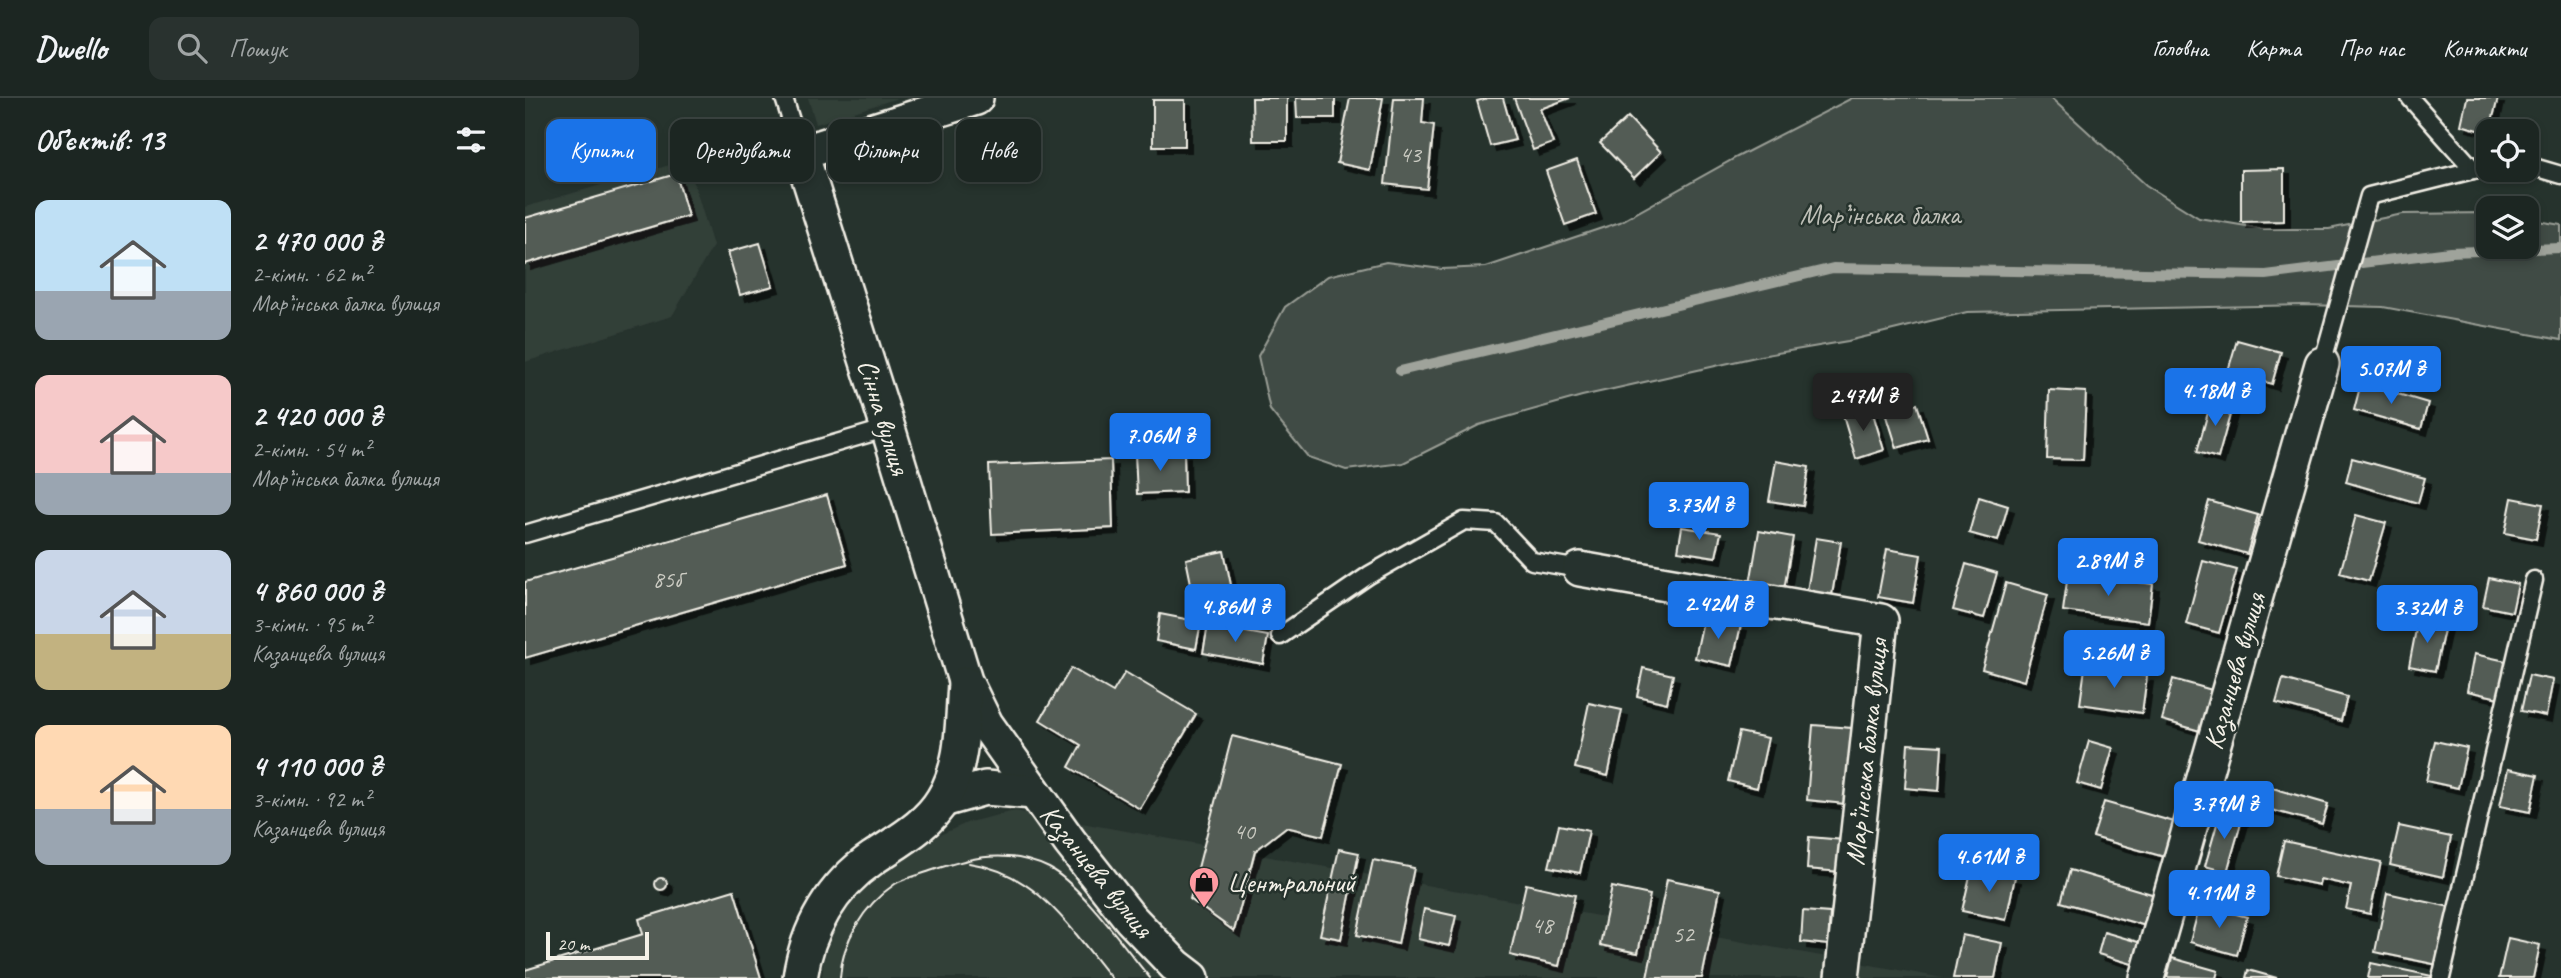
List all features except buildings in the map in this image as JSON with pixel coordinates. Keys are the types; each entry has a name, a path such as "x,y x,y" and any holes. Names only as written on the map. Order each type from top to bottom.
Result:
{"street":[{"path":"814,149 976,98"},
{"name":"Сінна вулиця","path":"810,182 965,681"},
{"name":"Казанцева вулиця","path":"2147,978 2322,363"},
{"name":"Мар’їнська балка вулиця","path":"1580,569 1881,621 1842,978"},
{"path":"800,978 803,955 818,918 842,885 872,859 904,839 928,818 943,800 959,763 965,681"},
{"name":"Казанцева вулиця","path":"965,681 986,724 1130,918 1175,965 1192,978"},
{"name":"Казанцева вулиця","path":"943,800 985,788 1034,792"}],"lane":[{"path":"783,98 790,119"},
{"path":"2410,98 2476,163"},
{"path":"2322,363 2369,196 2476,169"},
{"path":"2539,169 2561,175"},
{"path":"525,534 888,428"},
{"path":"1280,636 1369,575 1464,520 1496,523 1532,561 1580,569"},
{"path":"2441,978 2535,580"}],"shaded area":[{"path":"808,98 898,98 828,119 816,124"},
{"path":"670,165 670,182 694,182 713,246 672,316 525,362 525,207 611,182 656,182 656,169"},
{"name":"Центральний","path":"1015,811 1943,978 822,978 823,963 835,926 857,893 887,867 926,841 969,822"}],"green space":[{"name":"Мар’їнська балка","path":"1852,98 2051,98 2146,185 2199,218 2264,229 2329,229 2403,214 2476,213 2476,259 2539,259 2539,221 2561,225 2561,340 2383,307 2303,305 1967,312 1848,341 1760,356 1582,396 1479,425 1403,463 1346,470 1308,457 1270,410 1258,356 1285,307 1328,276 1386,262 1442,269 1486,267 1620,222 1737,157"}],"waterway":[{"path":"1400,371 1833,268 2266,275 2450,252 2561,248"}],"tram line":[{"path":"840,978 845,951 857,925 874,902 895,884 960,862 1004,856 1034,862 1062,876 1088,902 1150,978"},
{"path":"969,863 993,869 1033,890 1066,922 1111,978"}],"place":[{"name":"Центральний","path":"1204,909"}]}
